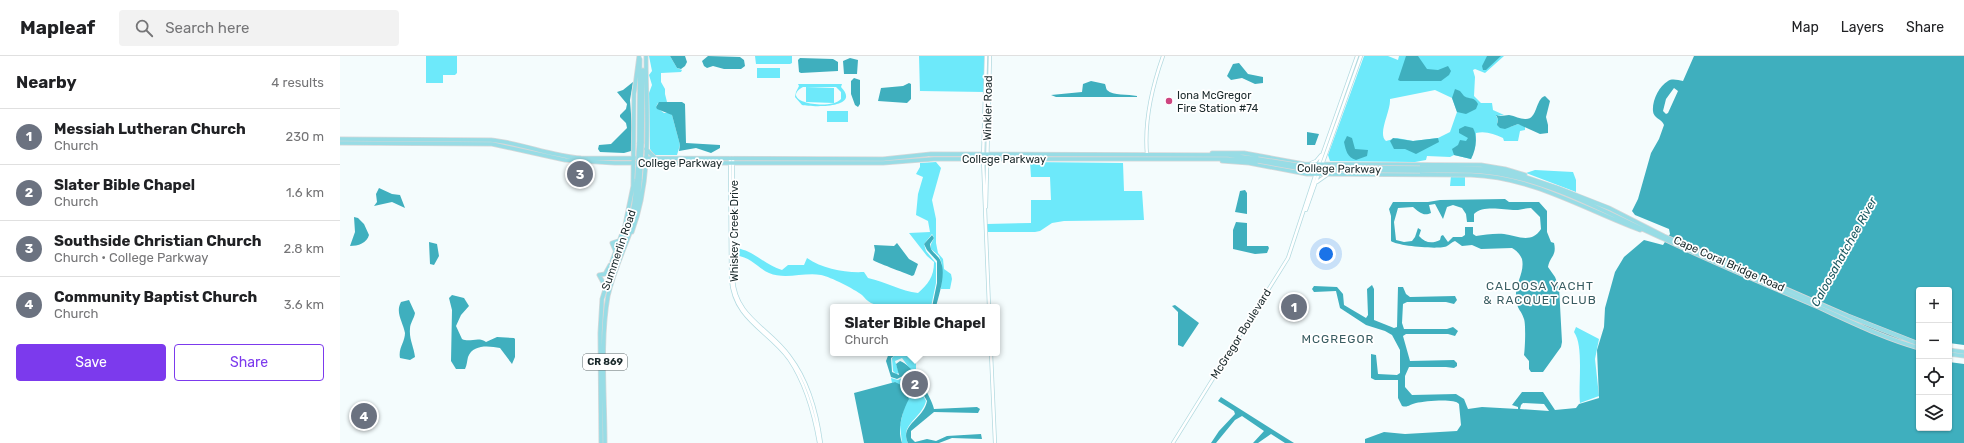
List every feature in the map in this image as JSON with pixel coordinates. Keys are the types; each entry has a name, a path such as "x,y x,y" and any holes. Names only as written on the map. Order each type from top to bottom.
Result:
{"main road":[{"name":"Summerlin Road","path":"639,56 641,144"},
{"name":"Summerlin Road","path":"601,443 600,333 602,299 614,261 631,217 634,204 641,144 645,56"},
{"name":"College Parkway","path":"360,141 381,139 460,141"},
{"name":"College Parkway","path":"341,140 505,141 575,158 634,158 645,160 732,160 776,158 883,159 931,154 1147,155 1258,160 1309,167 1491,169 1516,174 1540,182"},
{"name":"College Parkway","path":"467,141 508,146 572,161 634,163 645,160"},
{"path":"634,170 634,158 641,144"},
{"path":"612,281 636,222 645,170 645,160 641,144"},
{"path":"641,144 654,160 645,170"},
{"path":"1196,157 1219,153 1244,153 1307,164 1328,174 1373,174 1379,169 1432,164 1499,167 1520,173 1540,182"},
{"path":"1025,154 1025,159"},
{"path":"1196,157 1249,163 1305,173 1331,164 1373,164 1379,169 1432,174 1484,175 1515,180 1656,236"},
{"name":"College Parkway","path":"732,160 760,163 883,163 927,159 1146,160 1196,157"},
{"path":"760,163 774,161 776,158"},
{"path":"624,163 632,166 637,178"},
{"path":"1305,173 1307,164"},
{"path":"1331,164 1330,169 1333,174"},
{"name":"College Parkway","path":"1420,169 1488,172 1516,177 1608,212 1656,236"},
{"path":"602,299 610,265 630,206 637,178 636,173 642,174 643,184"},
{"name":"Summerlin Road","path":"605,443 605,328 607,307 612,281 630,232 637,205 637,178"},
{"name":"Cape Coral Bridge Road","path":"1540,182 1609,208 1664,237 1879,333 1916,347"},
{"path":"1543,186 1593,211"},
{"name":"Cape Coral Bridge Road","path":"1656,236 1664,237 1867,324 1916,343"},
{"path":"605,286 599,275 605,274 610,265"},
{"path":"1952,350 1964,352"},
{"path":"1952,354 1964,356"}],"street":[{"name":"Winkler Road","path":"986,56 985,207 989,304"},
{"name":"Winkler Road","path":"985,154 990,56"},
{"path":"1146,160 1151,102 1163,56"},
{"name":"McGregor Boulevard","path":"1173,443 1285,264 1315,186 1323,151 1357,56"},
{"name":"McGregor Boulevard","path":"1301,221 1313,182 1326,155 1361,56"},
{"path":"1307,164 1316,161 1323,151"},
{"path":"1326,155 1326,160 1331,164"},
{"name":"Whiskey Creek Drive","path":"732,160 733,278 736,297 748,316 780,345 799,370 811,398 820,443"},
{"path":"1305,173 1312,177 1313,182"},
{"path":"1315,186 1322,177 1333,174"},
{"path":"991,356 995,443"}],"shaded area":[{"path":"426,56 457,56 457,73 455,75 443,75 443,83 426,83"},
{"path":"649,56 670,56 677,68 682,70 681,72 661,73 661,82 665,89 667,102 658,103 656,107 664,113 671,113 672,115 680,145 677,155 654,155 650,149 649,93 652,85 649,75 652,71"},
{"path":"755,56 792,56 792,63 756,64"},
{"path":"919,56 985,56 984,92 920,91 920,94"},
{"path":"1364,56 1388,56 1398,60 1399,56 1504,56 1485,73 1475,69 1473,70 1475,77 1474,96 1481,103 1492,103 1493,110 1504,115 1496,116 1498,119 1497,123 1510,127 1518,124 1525,126 1525,130 1520,131 1518,141 1504,141 1503,138 1493,134 1483,132 1476,133 1475,147 1471,159 1454,155 1450,157 1427,156 1426,160 1415,162 1330,161 1328,155","holes":["1435,90 1452,98 1457,112 1450,132 1438,138 1413,141 1397,138 1386,141 1384,138 1383,133 1389,110 1390,99"]},
{"path":"757,68 780,68 780,78 757,78"},
{"path":"798,84 842,84 841,87 846,94 845,99 841,103 833,105 802,105 795,97 799,86","holes":["803,87 836,87 841,92 841,99 835,103 808,103 801,101 797,97 797,92"]},
{"path":"806,87 834,88 834,103 806,102"},
{"path":"827,111 848,111 848,122 827,122"},
{"path":"936,162 941,168 932,200 936,219 936,243 938,253 943,259 944,269 951,274 952,279 950,289 941,289 942,264 939,256 931,249 931,244 934,238 932,234 924,244 926,251 936,263 936,283 932,304 874,304 854,290 825,276 815,274 788,276 775,275 764,271 749,259 734,256 734,248 741,249 782,270 788,265 804,265 807,258 813,262 834,270 864,272 868,278 918,293 930,280 934,267 934,262 927,256 909,233 930,232 928,221 916,215 918,194 923,177 916,174 920,167 920,163"},
{"path":"1030,162 1123,163 1124,191 1142,191 1144,220 1064,221 1052,223 1040,231 1035,232 987,232 987,224 1031,223 1031,200 1051,200 1050,177 1031,177"},
{"path":"1535,170 1573,172 1576,180 1576,192 1526,173"},
{"path":"1451,176 1465,177 1465,186 1450,186"},
{"path":"1576,327 1599,339 1595,359 1599,396 1580,403 1580,356 1577,338 1574,332"},
{"path":"894,356 918,356 916,358 916,372 911,370 902,358 895,361 899,373 896,374 893,371 892,358"},
{"path":"906,376 915,380 926,401 924,407 906,431 908,443 902,443 900,425 904,408 895,382 892,383 891,378 898,380"}],"water":[{"path":"670,56 685,56 687,62 685,66 681,69 677,68"},
{"path":"708,56 740,57 744,60 745,66 741,69 724,69 713,66 707,68 704,66 702,61"},
{"path":"1406,56 1418,56 1427,69 1438,70 1448,66 1451,71 1449,75 1441,81 1400,81 1398,80"},
{"path":"1487,56 1501,56 1486,70 1483,70 1482,66"},
{"name":"Caloosahatchee River","path":"1694,56 1964,56 1964,345 1952,343 1952,287 1916,287 1916,431 1952,431 1952,362 1964,364 1964,443 1365,443 1365,439 1384,432 1405,434 1457,431 1461,425 1459,404 1452,401 1439,400 1402,406 1398,398 1398,380 1375,380 1371,378 1371,354 1376,355 1378,374 1397,375 1400,373 1400,350 1392,335 1385,331 1366,325 1340,308 1336,291 1314,292 1312,289 1314,286 1337,287 1343,294 1344,305 1366,318 1368,315 1367,289 1372,285 1374,289 1374,320 1394,328 1397,327 1398,287 1403,287 1406,294 1410,297 1455,296 1457,300 1454,304 1446,302 1407,302 1403,304 1402,323 1404,329 1447,329 1453,327 1458,331 1455,336 1448,334 1406,334 1403,336 1410,361 1454,360 1457,363 1457,366 1454,368 1409,367 1405,376 1405,387 1412,395 1456,394 1464,399 1468,409 1482,407 1518,409 1518,407 1512,405 1522,392 1543,392 1555,410 1576,408 1579,404 1599,398 1597,350 1604,327 1605,308 1615,272 1624,257 1644,240 1663,245 1670,234 1669,229 1635,215 1632,211 1638,199 1651,153 1659,139 1664,125 1653,113 1655,98 1662,86 1673,79 1683,81","holes":["1674,88 1678,91 1668,113 1666,114 1663,111 1666,99","1523,403 1544,404 1549,411 1520,409"]},
{"path":"800,58 833,59 838,62 838,71 801,73 799,72 798,60"},
{"path":"850,58 858,60 857,74 844,74 843,61"},
{"path":"1239,63 1248,74 1263,77 1263,83 1255,84 1242,78 1231,80 1227,76 1233,64"},
{"path":"854,78 860,80 860,104 858,107 855,105 851,94 851,81"},
{"path":"1091,81 1105,84 1107,90 1110,92 1133,95 1137,97 1056,97 1051,95 1082,92 1083,84"},
{"path":"633,82 630,100 632,128 631,151 624,153 600,152 598,149 599,145 611,144 627,128 626,123 620,115 626,109 627,104 617,92 623,90"},
{"path":"909,83 911,84 911,99 907,103 878,101 881,88 903,86"},
{"path":"1455,89 1460,91 1464,96 1475,100 1478,104 1476,109 1466,114 1457,112 1452,98"},
{"path":"1545,96 1550,101 1546,117 1548,133 1540,134 1518,124 1505,129 1500,128 1497,125 1498,119 1496,115 1509,115 1523,119 1529,118 1534,113 1539,101"},
{"path":"659,102 682,102 685,104 686,143 720,145 720,148 711,153 696,148 679,151 680,145 672,115 657,109 656,107"},
{"path":"1465,126 1473,128 1476,135 1475,148 1471,159 1454,155 1452,149 1458,145 1460,140 1466,141 1468,138 1459,133 1459,129"},
{"path":"1307,132 1319,134 1315,145 1307,145"},
{"path":"1347,136 1352,138 1355,149 1368,150 1367,156 1356,160 1349,155 1346,151 1344,142"},
{"path":"1393,138 1413,141 1438,138 1439,142 1416,154 1405,149 1394,149 1390,141"},
{"path":"379,188 392,194 400,195 405,208 392,202 374,206 377,202 376,194"},
{"path":"1245,190 1247,193 1247,214 1235,212 1240,191"},
{"path":"1505,199 1509,202 1539,202 1547,211 1547,232 1555,247 1555,251 1548,267 1555,277 1559,287 1562,342 1561,347 1543,372 1531,372 1529,369 1529,361 1524,355 1525,322 1517,305 1516,297 1523,264 1521,257 1516,251 1512,248 1481,249 1472,245 1462,246 1455,241 1447,246 1437,248 1410,246 1391,241 1391,216 1389,209 1393,202 1428,202 1440,200","holes":["1435,204 1443,219 1447,207 1453,205 1462,208 1466,214 1467,222 1474,222 1474,214 1484,209 1518,210 1531,208 1540,217 1541,229 1537,234 1529,238 1524,238 1504,234 1476,236 1473,234 1473,227 1465,227 1465,235 1462,237 1453,237 1448,242 1443,235 1441,236 1440,240 1431,242 1426,241 1419,236 1421,230 1418,228 1412,241 1404,242 1396,240 1394,222 1398,208 1413,207 1421,213 1428,214 1431,213 1429,205"]},
{"path":"354,217 358,218 364,224 369,235 362,244 350,246 355,232"},
{"path":"1236,222 1247,223 1247,246 1268,246 1269,248 1267,253 1255,254 1233,249 1233,230"},
{"path":"932,235 934,238 930,244 931,249 940,260 942,267 942,284 937,304 933,304 937,283 937,261 927,250 924,244"},
{"path":"429,242 437,244 439,256 434,265 430,264"},
{"path":"897,243 909,259 918,264 914,275 912,276 873,260 875,250 874,245 894,246"},
{"path":"452,295 464,298 469,306 461,315 456,326 462,339 483,340 486,342 497,337 514,338 515,357 512,364 500,348 482,347 477,348 470,353 465,369 456,369 451,361 452,310 449,298"},
{"path":"409,300 415,313 410,333 415,357 410,360 400,358 400,351 405,333 399,314 399,306 401,302"},
{"path":"1175,305 1199,323 1183,347 1178,345 1178,312 1172,306"},
{"path":"888,356 894,356 891,358 892,372 899,375 896,364 900,361 905,363 910,368 925,389 934,409 977,407 980,409 978,413 934,412 911,431 911,438 915,442 927,439 936,441 947,436 981,434 982,439 952,438 939,443 908,443 906,437 907,431 922,413 927,401 914,378 905,375 897,379 891,377 886,361"},
{"path":"895,382 901,385 909,399 904,409 900,426 902,443 864,443 854,393"},
{"path":"1221,397 1294,443 1285,443 1271,434 1258,443 1253,443 1264,431 1242,416 1235,420 1216,443 1211,443 1219,431 1235,414 1234,411 1218,401"}],"place":[{"name":"Iona McGregor Fire Station #74","path":"1169,101"},
{"name":"Southside Christian Church","path":"580,174"},
{"name":"Messiah Lutheran Church","path":"1294,307"},
{"name":"Slater Bible Chapel","path":"915,384"},
{"name":"Community Baptist Church","path":"364,416"}],"district":[{"name":"CALOOSA YACHT & RACQUET CLUB","path":"1540,293"},
{"name":"MCGREGOR","path":"1338,339"}]}
